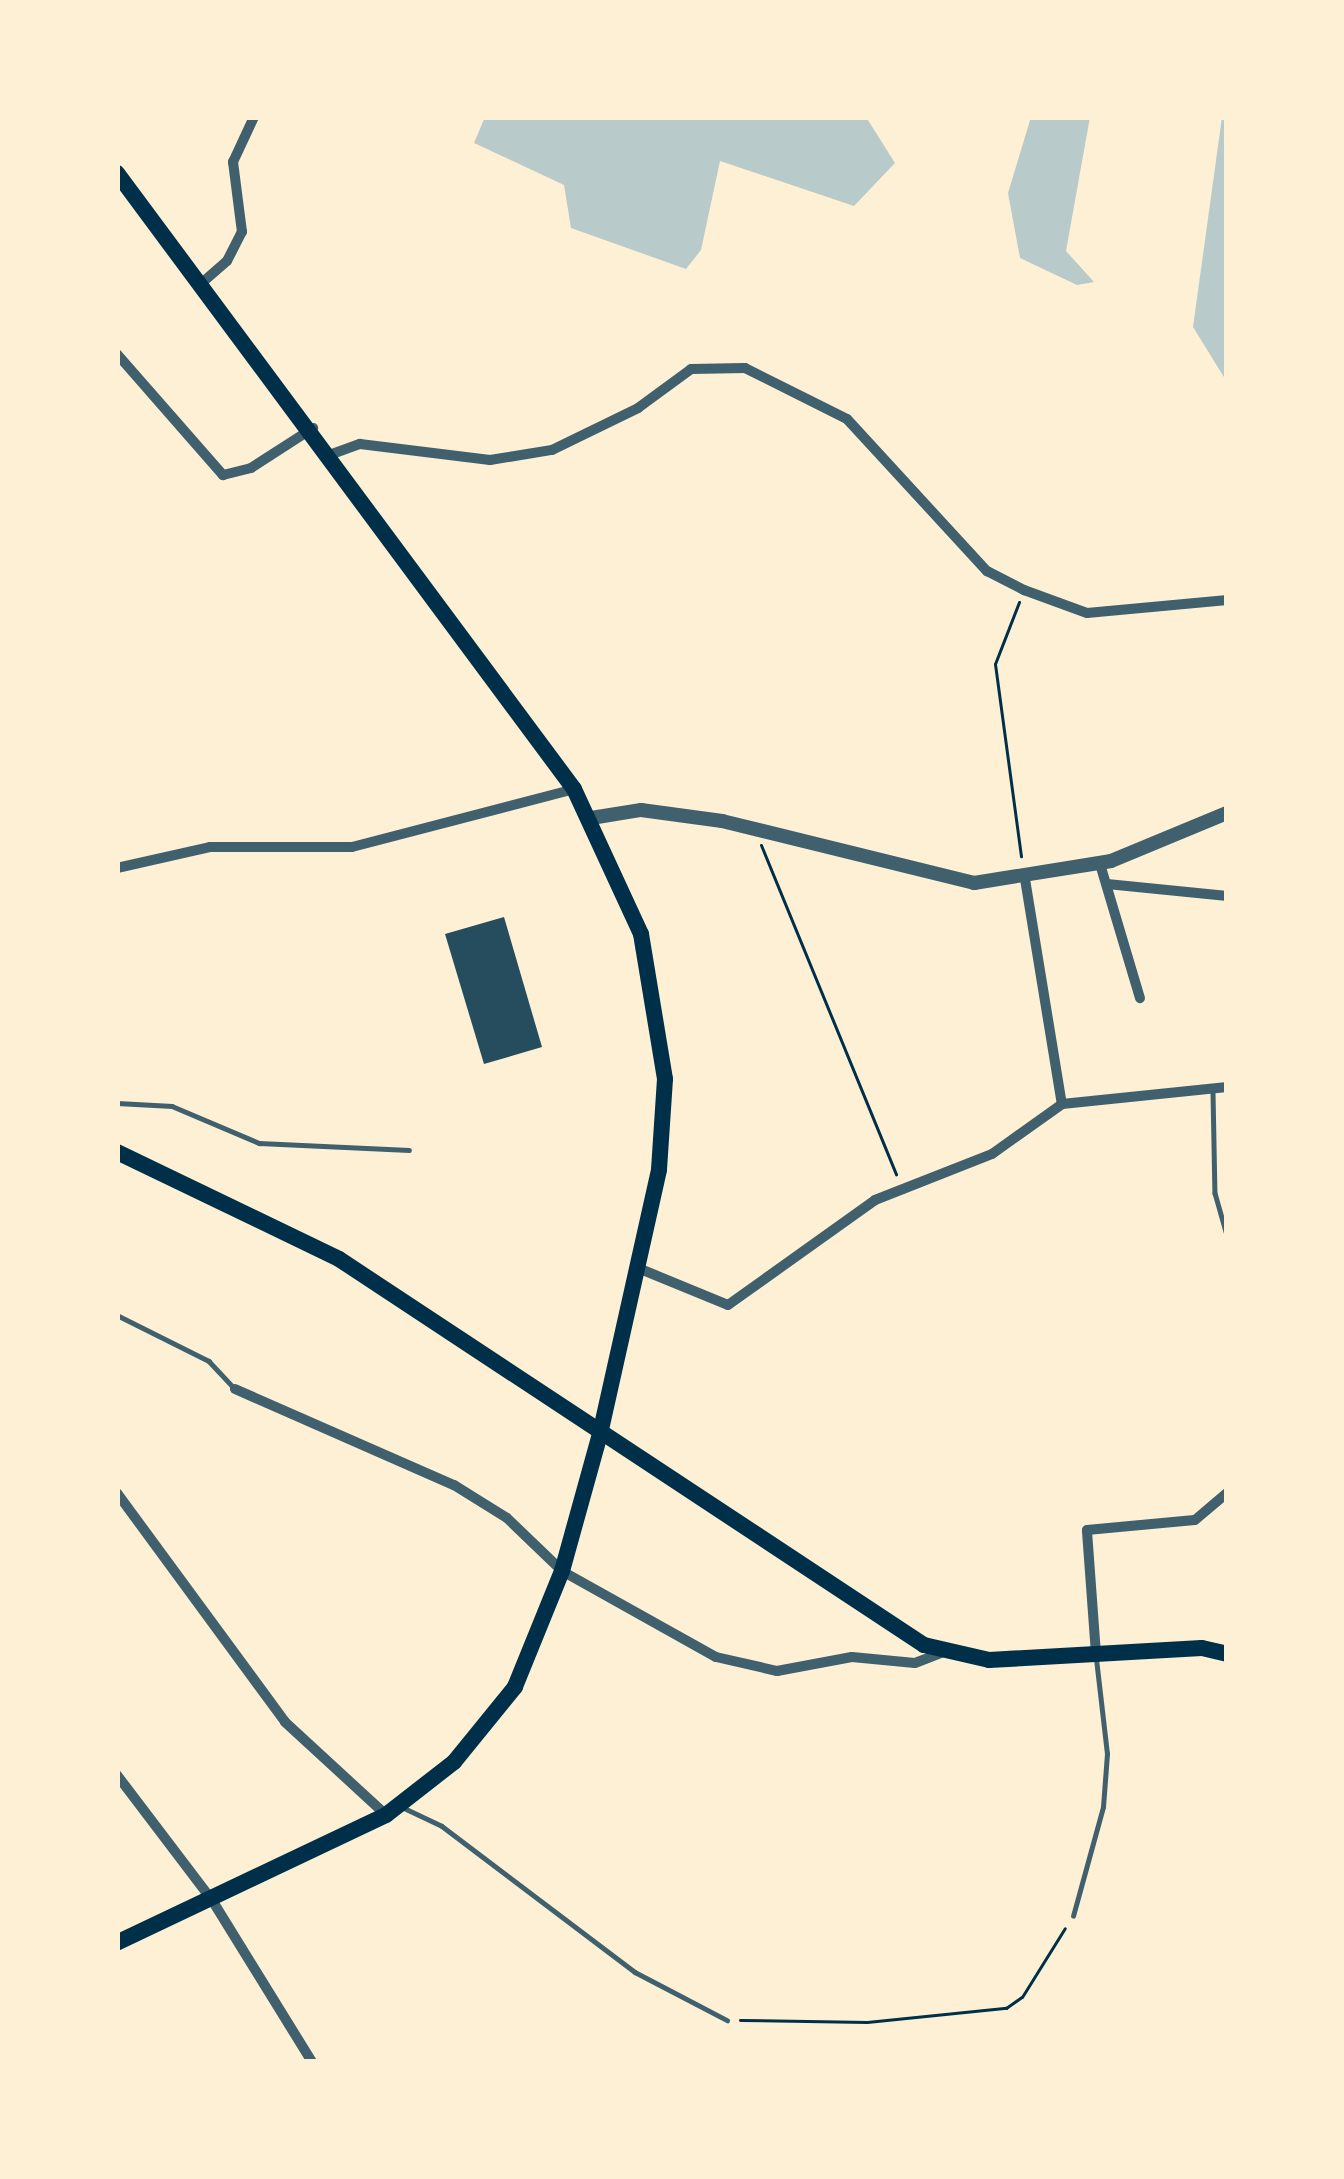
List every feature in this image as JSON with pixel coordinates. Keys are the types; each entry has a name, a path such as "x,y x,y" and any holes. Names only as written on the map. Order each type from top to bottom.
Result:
{"highway":[{"path":"117,173 204,280 574,789 641,934 664,1038 659,1170 600,1434 562,1571 515,1687 454,1762 392,1810 117,1943"},
{"path":"117,1152 339,1259 600,1434 944,1652 989,1660 1227,1654"}],"street":[{"path":"204,280 227,261 242,232 233,161 254,117"},
{"path":"117,354 223,475 251,469 313,428"},
{"path":"332,454 359,444 490,460 552,450 638,408 691,369 745,368 847,418 987,571 1024,590 1087,613 1227,600"},
{"path":"117,868 210,847 352,847 574,789"},
{"path":"591,818 660,811 753,826 949,880 1024,879 1100,864 1227,813"},
{"path":"1100,864 1140,998"},
{"path":"1024,879 1062,1104"},
{"path":"1107,884 1227,896"},
{"path":"638,1268 728,1305 789,1254 902,1186 992,1154 1062,1104 1227,1087"},
{"path":"235,1389 454,1485 507,1519 562,1571 716,1658 777,1670 852,1657 915,1663 944,1652"},
{"path":"117,1493 284,1722 392,1810"},
{"path":"1096,1654 1087,1530 1195,1520 1227,1493"},
{"path":"117,1775 312,2062"}],"lane":[{"path":"1213,1088 1215,1193 1227,1234"},
{"path":"117,1103 172,1106 259,1142 409,1150"},
{"path":"117,1315 209,1361 235,1389"},
{"path":"1073,1916 1103,1807 1107,1754 1096,1654"},
{"path":"392,1810 442,1826 635,1972 727,2020"}],"path":[{"path":"1024,590 995,664 1024,879"},
{"path":"753,826 902,1186"},
{"path":"727,2020 867,2022 1006,2008 1022,1997 1073,1916"}],"shaded area":[{"path":"485,117 866,117 895,163 854,206 720,161 701,250 686,269 571,228 564,185 474,143"},
{"path":"1031,117 1090,117 1066,251 1094,282 1077,285 1020,258 1008,193"},
{"path":"1222,117 1227,117 1227,382 1193,327"}],"building":[{"path":"504,917 542,1047 484,1064 445,934"}]}
